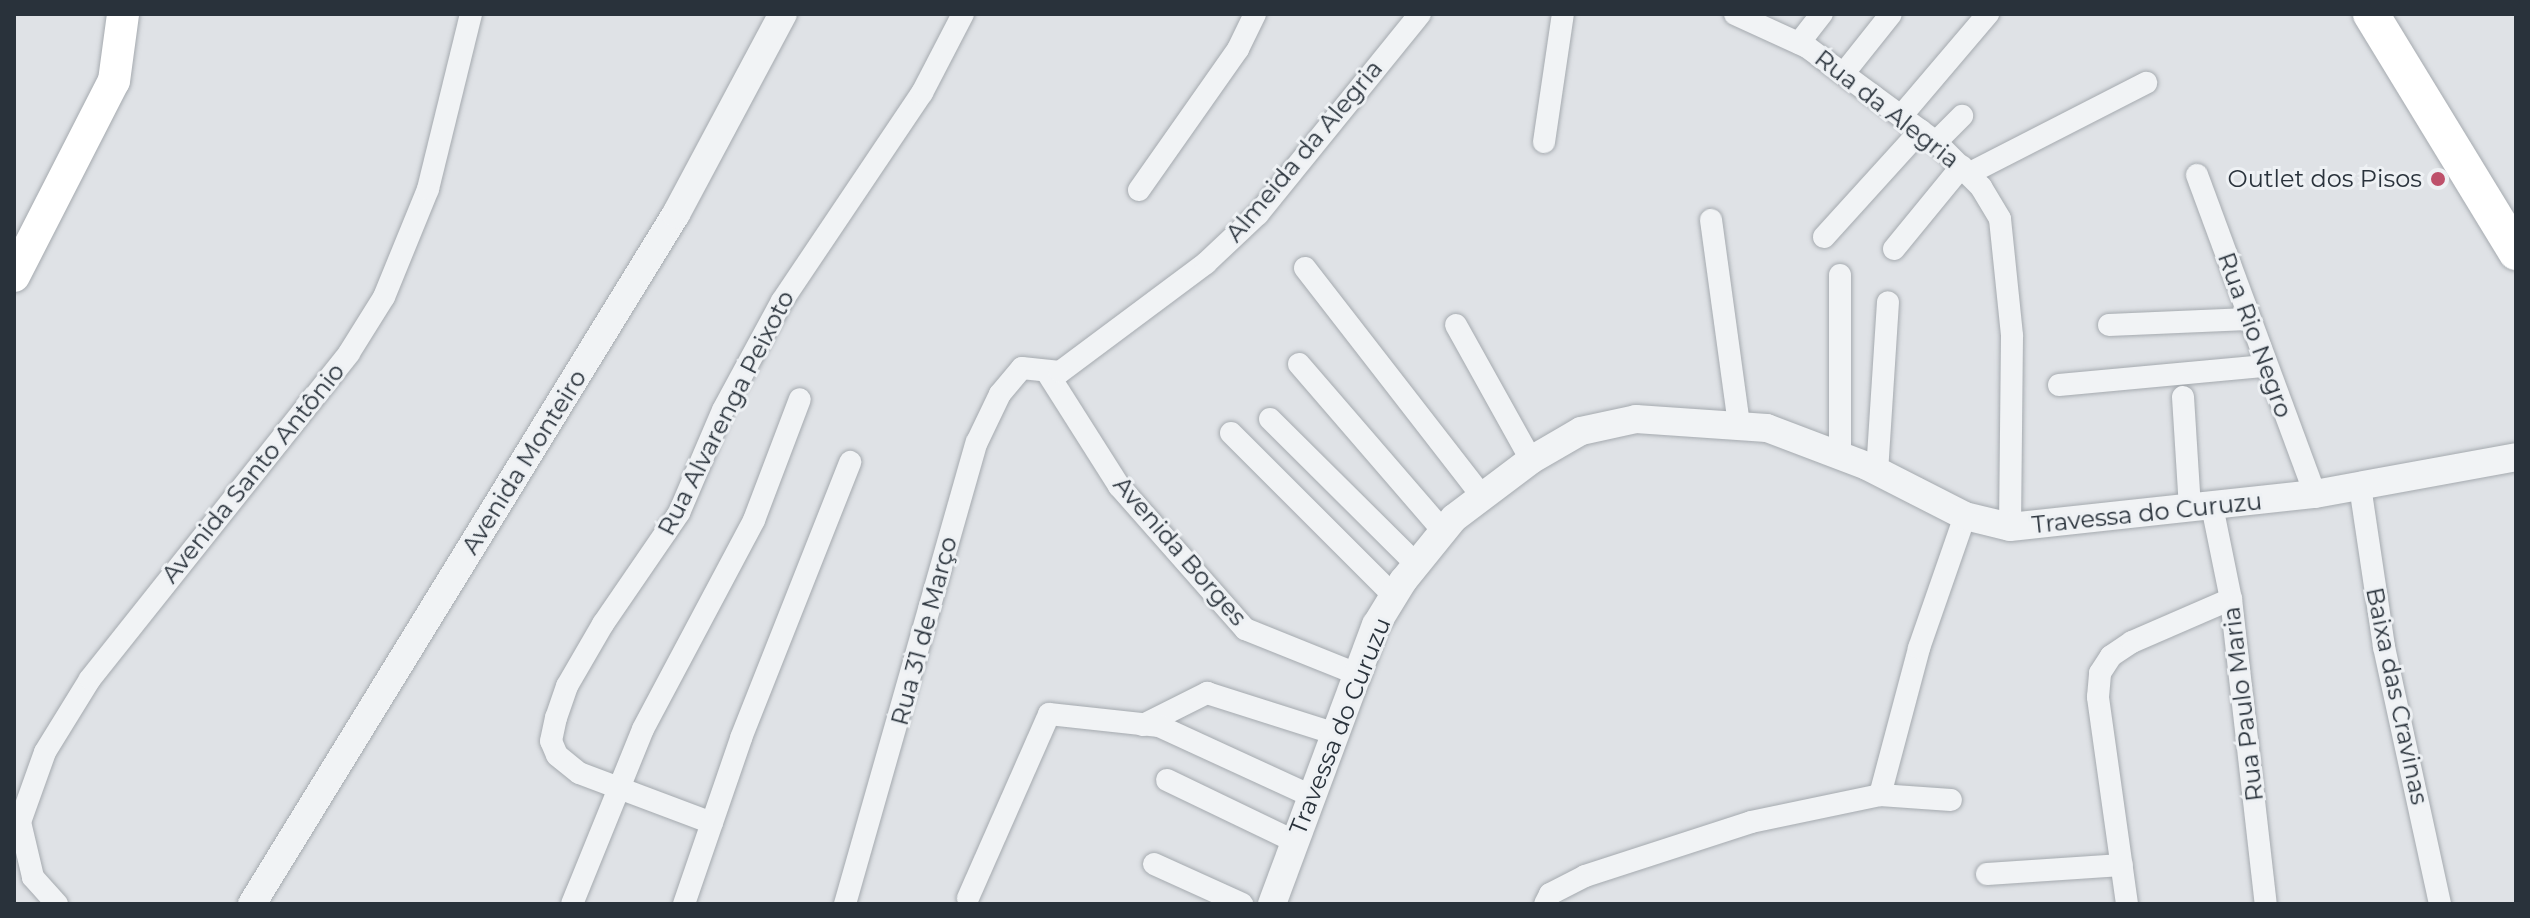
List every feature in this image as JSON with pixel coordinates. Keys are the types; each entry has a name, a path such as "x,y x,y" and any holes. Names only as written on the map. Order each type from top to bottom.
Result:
{"main road":[{"path":"14,276 22,241 114,81 123,14"},
{"path":"2371,14 2516,252"}],"street":[{"name":"Avenida Santo Antônio","path":"57,904 33,877 20,822 45,752 99,667 340,365 384,297 428,189 471,14"},
{"name":"Avenida Monteiro","path":"252,904 676,214 783,14"},
{"name":"Rua Alvarenga Peixoto","path":"712,823 579,773 557,755 551,741 567,686 679,513 723,410 782,301 922,93 963,14"},
{"path":"1139,190 1238,49 1255,14"},
{"name":"Almeida da Alegria","path":"1048,374 1060,372 1151,306 1247,224 1420,14"},
{"path":"1544,142 1563,14"},
{"name":"Rua da Alegria","path":"1735,14 1778,22 1799,43 1902,115 1966,170 2000,219 2008,265 2012,336 2010,527"},
{"path":"1799,43 1822,14"},
{"path":"1844,73 1891,14"},
{"path":"1902,115 1988,14"},
{"path":"1894,249 1966,170 2146,83"},
{"path":"1824,237 1928,136 1962,116"},
{"name":"Rua Rio Negro","path":"2197,175 2265,366 2315,494"},
{"path":"1711,220 1739,425"},
{"path":"1305,268 1482,496"},
{"path":"1840,275 1840,455"},
{"path":"1877,472 1888,302"},
{"path":"2109,325 2248,319"},
{"path":"1456,325 1531,460"},
{"path":"1299,364 1443,531"},
{"path":"2059,385 2265,366"},
{"name":"Rua 31 de Março","path":"845,904 977,442 1000,394 1022,368 1048,374"},
{"name":"Avenida Borges","path":"1048,374 1119,486 1245,629 1357,674"},
{"name":"Rua Paulo Maria","path":"2183,397 2201,507 2231,599 2266,904"},
{"path":"572,904 643,729 754,520 800,399"},
{"path":"1270,419 1416,564"},
{"name":"Travessa do Curuzu","path":"1272,904 1333,733 1394,596 1443,531 1482,496 1531,460 1581,431 1636,419 1767,428 1840,455 1965,516 2010,527 2315,494 2360,486"},
{"path":"1231,433 1394,596"},
{"path":"2360,486 2516,457"},
{"path":"684,904 850,462"},
{"name":"Baixa das Cravinas","path":"2360,486 2384,647 2440,904"},
{"path":"1880,795 1919,648 1965,516"},
{"path":"2127,904 2098,697 2100,673 2111,656 2132,642 2231,599"},
{"path":"1143,725 1207,693 1333,733"},
{"path":"968,898 1049,714 1159,726 1311,796"},
{"path":"1167,780 1294,841"},
{"path":"1544,903 1585,876 1662,848 1807,808 1880,795 1951,800"},
{"path":"1154,864 1242,904"},
{"path":"1987,874 2122,865"}],"place":[{"name":"Outlet dos Pisos","path":"2438,179"}]}
